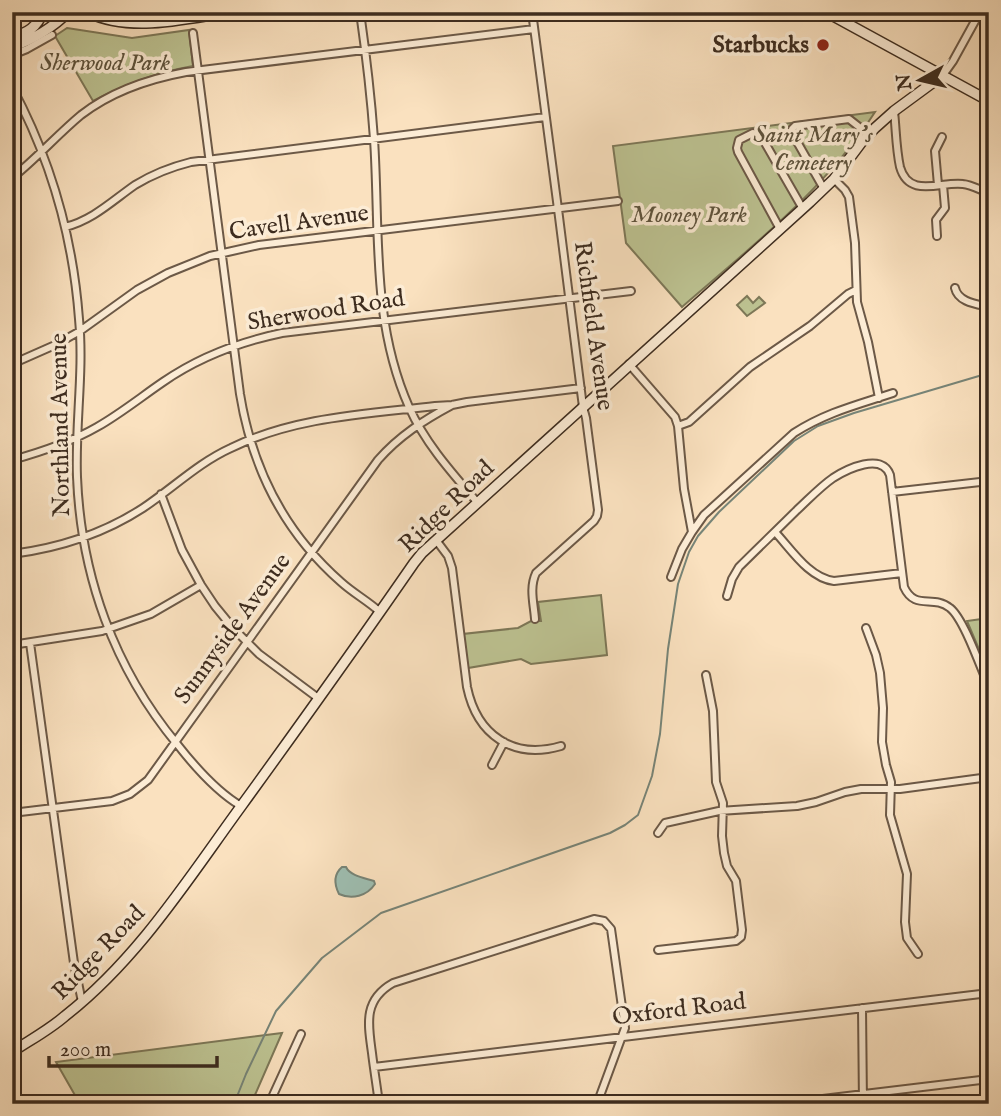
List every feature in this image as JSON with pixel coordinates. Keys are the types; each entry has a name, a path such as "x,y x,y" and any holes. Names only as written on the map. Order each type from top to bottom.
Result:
{"street":[{"path":"12,37 33,29 43,12"},
{"path":"12,47 36,36 68,12"},
{"path":"87,12 111,21 136,23 230,12"},
{"path":"104,12 136,16 176,12"},
{"path":"360,12 374,139 384,321 394,368 418,425 477,502"},
{"name":"Richfield Avenue","path":"532,12 598,510 594,521 536,573 532,580 536,619"},
{"path":"826,12 989,101"},
{"path":"943,75 980,12"},
{"path":"12,178 80,116 108,97 162,76 534,29"},
{"path":"192,33 233,346 249,439 274,498 311,553 341,582 380,612"},
{"path":"12,55 52,35"},
{"name":"Ridge Road","path":"12,1052 53,1026 82,1002 136,948 187,883 414,563 477,502 803,209 834,179 868,134 943,75"},
{"name":"Northland Avenue","path":"12,87 42,152 65,227 74,271 80,331 77,477 90,577 108,629 141,696 175,743 202,773 241,806"},
{"path":"894,111 900,163 903,174 913,184 923,187 961,183 986,192 989,180"},
{"path":"65,227 100,211 151,176 177,165 545,117"},
{"path":"824,189 792,129 795,126 849,120 868,134"},
{"path":"780,229 738,152 739,140 753,133 761,136 803,209"},
{"path":"937,236 936,220 945,208 935,152 942,137"},
{"path":"834,179 849,197 855,243 857,302 879,398"},
{"name":"Cavell Avenue","path":"12,364 80,331 145,285 168,273 221,253 259,245 618,201"},
{"path":"955,288 956,294 962,299 989,307"},
{"path":"678,426 689,422 751,366 810,326 856,290"},
{"name":"Sherwood Road","path":"12,460 76,438 119,414 182,370 233,346 282,333 631,291"},
{"path":"629,364 675,417 692,531"},
{"path":"12,554 55,547 122,521 200,465 249,439 286,427 318,420 581,388"},
{"path":"671,577 692,531 712,507 794,433 833,412 894,393"},
{"name":"Sunnyside Avenue","path":"12,813 112,801 131,794 148,780 378,460 418,425 452,405"},
{"path":"727,596 738,567 824,485 850,469 870,463 882,464 888,470 892,492 904,587 912,599 939,603 957,615 989,687"},
{"path":"892,492 989,481"},
{"path":"161,494 182,550 215,606 264,658 318,698"},
{"path":"775,532 808,568 827,580 902,573"},
{"path":"436,540 448,556 452,568 470,701 474,710 486,727 512,746 532,751 561,747"},
{"path":"12,645 86,635 130,623 162,609 201,585"},
{"path":"866,628 880,673 882,742 891,782 891,822 907,874 907,938 918,954"},
{"path":"30,643 74,963 82,1002"},
{"path":"658,950 736,942 741,937 736,881 727,866 724,853 724,810 715,772 714,722 706,675"},
{"path":"492,765 504,742"},
{"path":"658,833 665,823 724,810 797,806 861,789 891,789 989,777"},
{"path":"379,1104 369,1018 370,1009 383,989 592,919 604,921 611,929 625,1028 597,1104"},
{"name":"Oxford Road","path":"374,1067 989,993"},
{"path":"862,1008 863,1104"},
{"path":"270,1104 301,1034"},
{"path":"781,1104 989,1079"}],"green space":[{"name":"Sherwood Park","path":"67,28 132,38 189,30 193,66 142,79 93,101 55,36"},
{"name":"Mooney Park","path":"875,112 855,140 810,192 682,307 626,243 613,146"},
{"path":"747,296 753,303 759,297 765,303 747,316 737,305"},
{"path":"601,595 607,655 531,664 521,659 468,668 463,634 518,628 531,621 541,621 538,602"},
{"path":"989,618 989,673 967,621"},
{"path":"282,1033 251,1104 80,1104 56,1062"}],"shaded area":[{"path":"342,867 346,867 354,875 374,881 375,884 359,896 339,894 336,879"}],"waterway":[{"path":"234,1104 276,1011 322,958 381,913 610,833 638,815 652,776 660,734 668,649 678,584 689,552 698,536 719,512 794,441 818,426 989,373"}],"place":[{"name":"Starbucks","path":"823,45"}],"park label":[{"name":"Saint Mary's Cemetery","path":"813,149"}]}
